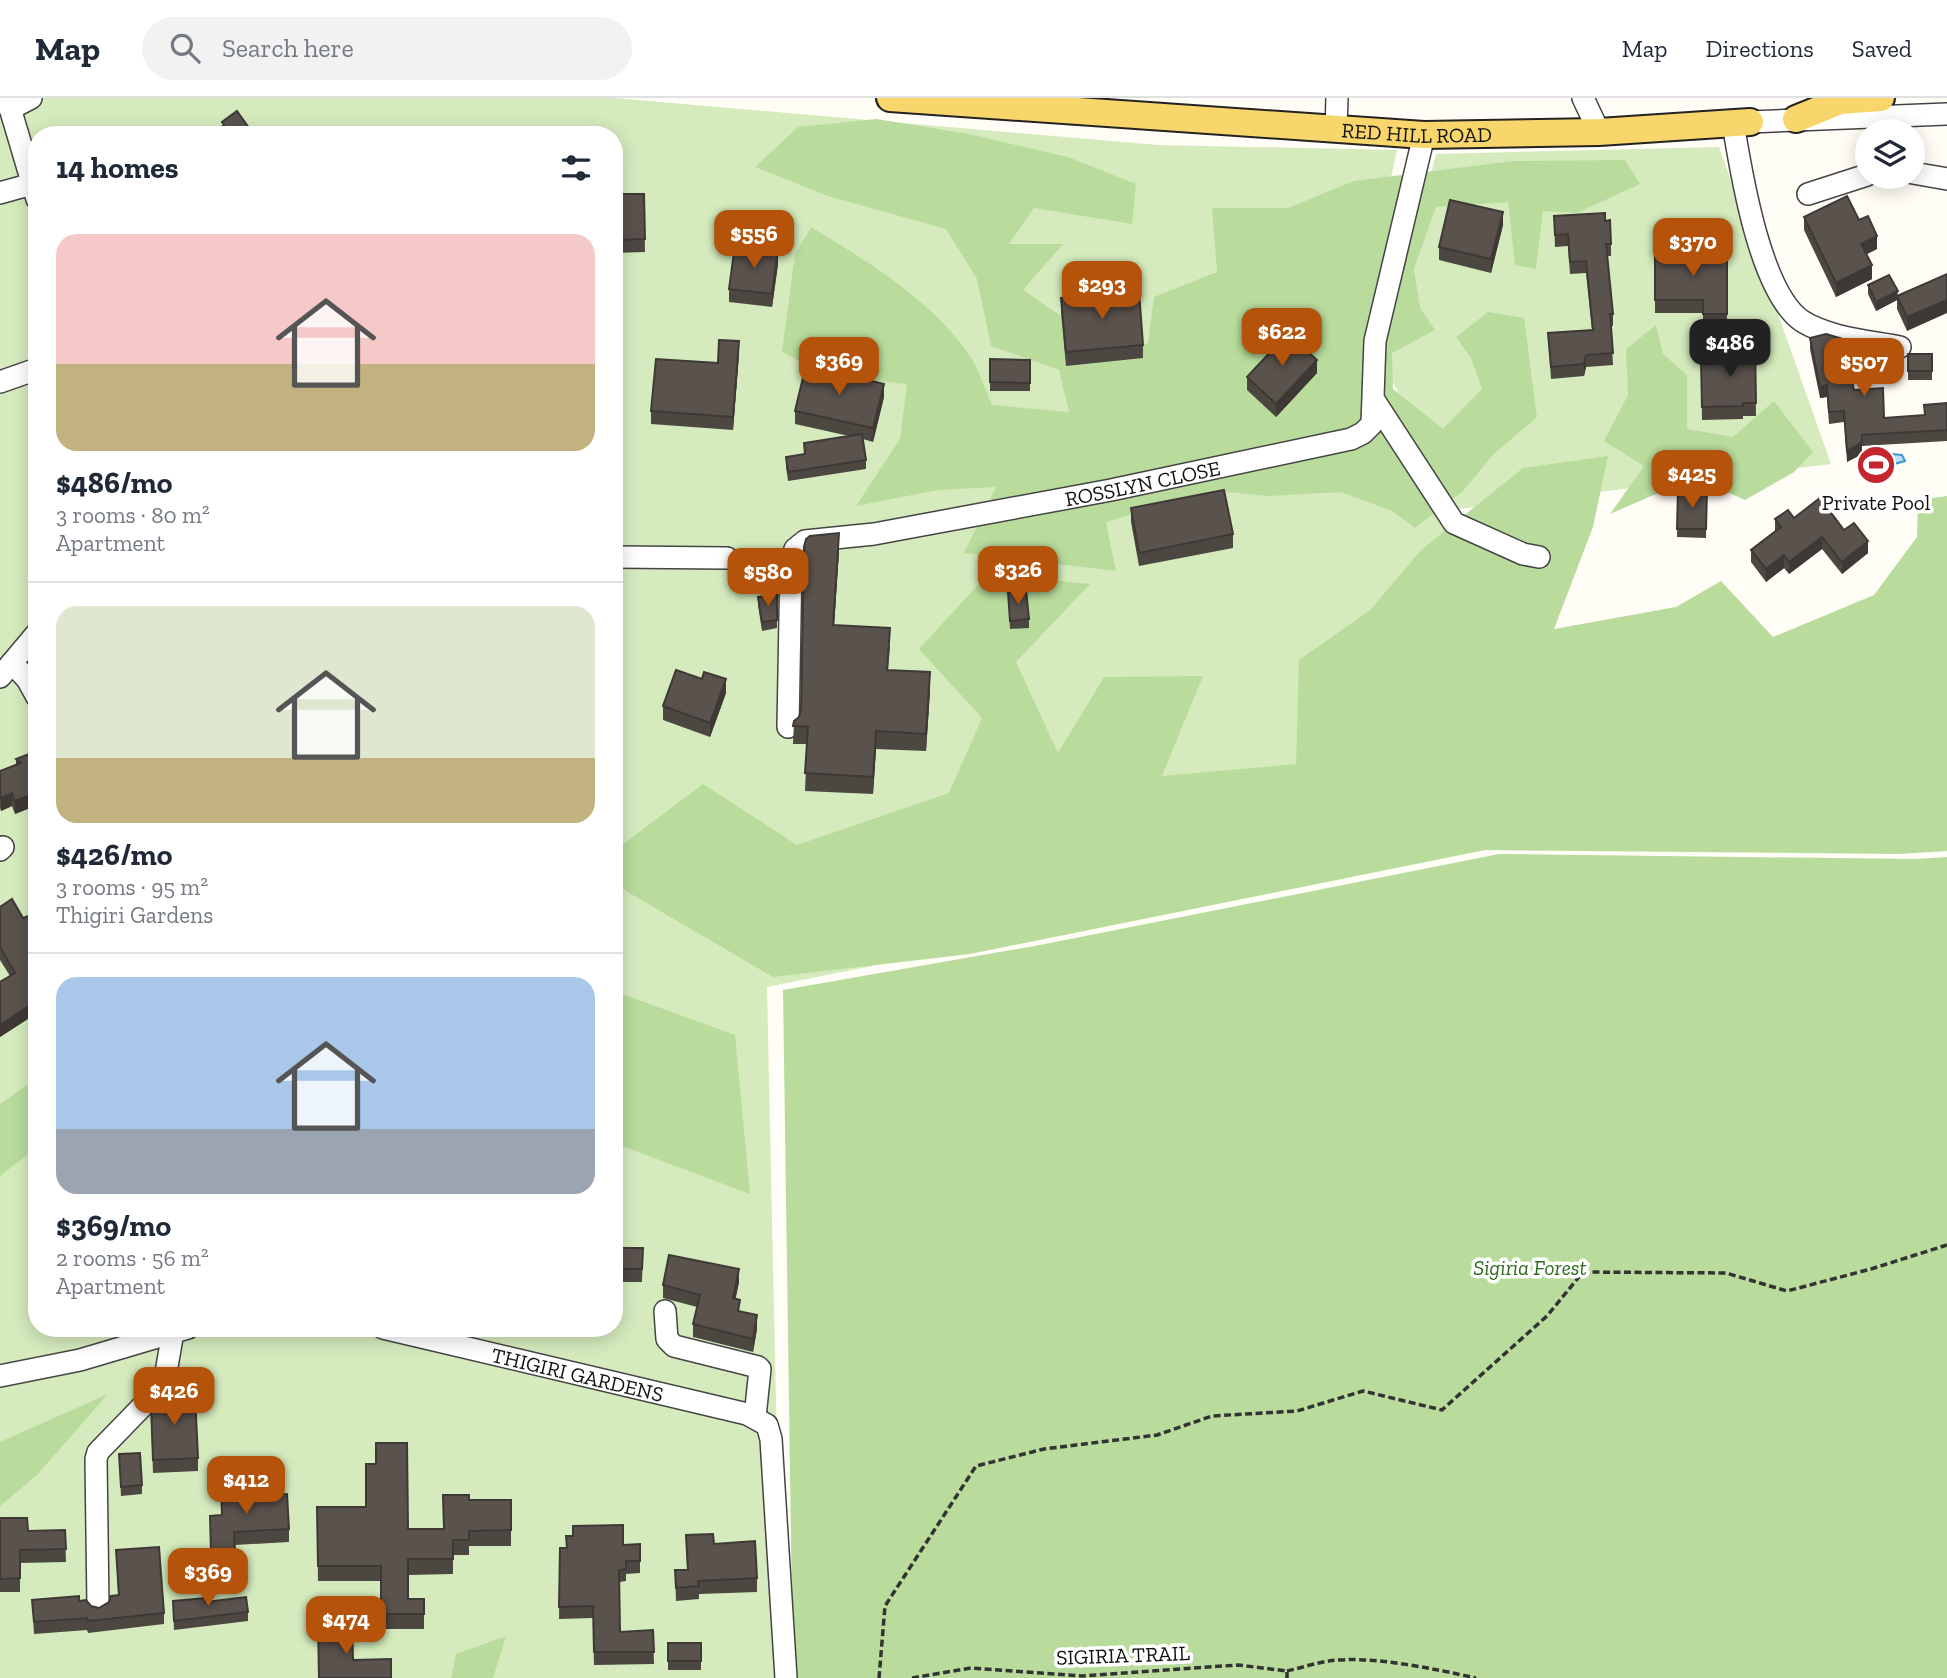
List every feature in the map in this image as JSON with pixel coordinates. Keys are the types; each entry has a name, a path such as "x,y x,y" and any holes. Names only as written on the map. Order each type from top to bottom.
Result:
{"main road":[{"name":"RED HILL ROAD","path":"890,98 1137,107 1336,130 1424,135 1599,132 1742,122"},
{"path":"1796,119 1840,102 1881,98"}],"street":[{"path":"28,170 9,104 31,98"},
{"path":"1336,98 1336,130"},
{"path":"1583,98 1599,132"},
{"name":"RED HILL ROAD","path":"1742,122 1947,114"},
{"path":"1742,122 1742,177 1751,215 1772,279 1791,312 1810,325 1829,332 1900,347"},
{"name":"ROSSLYN CLOSE","path":"789,727 791,562 795,549 805,541 874,534 1111,490 1351,439 1363,433 1372,424 1375,341 1424,135"},
{"path":"1925,175 1947,179"},
{"path":"1808,194 1855,179"},
{"path":"0,193 28,191"},
{"path":"0,382 28,372"},
{"path":"1374,400 1454,523 1523,554 1539,557"},
{"path":"623,557 727,558"},
{"path":"28,644 6,670 28,681"},
{"path":"665,1311 667,1339 670,1343 758,1367 760,1370 761,1421 771,1439 786,1678"},
{"path":"0,1377 80,1360 157,1337"},
{"path":"98,1607 98,1452 164,1384 178,1337"},
{"name":"THIGIRI GARDENS","path":"429,1337 761,1421"}],"path":[{"path":"879,1678 885,1606 976,1466 1044,1449 1157,1435 1212,1416 1297,1411 1363,1391 1442,1410 1547,1316 1583,1272 1726,1273 1787,1291 1947,1245"},
{"path":"1287,1678 1287,1671 1331,1660 1424,1667 1476,1678"},
{"name":"SIGIRIA TRAIL","path":"912,1678 971,1668 1081,1676 1238,1665 1287,1671"}],"green space":[{"path":"0,98 615,98 1158,145 1397,150 1351,359 1474,563 1463,848 767,987 782,1678 0,1678"},
{"path":"876,119 969,134 1068,157 1136,184 1132,224 1034,208 1009,244 1063,244 1023,290 1064,318 1092,364 1148,343 1154,297 1217,272 1212,208 1288,208 1354,181 1513,161 1625,160 1640,184 1577,213 1543,211 1536,269 1515,265 1508,202 1436,207 1414,269 1420,308 1435,330 1392,353 1393,389 1443,429 1482,389 1471,358 1456,337 1488,312 1524,318 1537,417 1493,455 1463,491 1415,528 1392,511 1341,492 1269,496 1216,491 1106,522 1116,571 964,553 996,487 938,490 856,506 900,439 907,384 829,376 782,352 795,254 811,227 897,283 937,317 970,356 992,405 1069,412 1059,370 991,346 977,279 946,229 828,196 755,167 798,127"},
{"path":"1719,147 1831,464 1458,509 1383,363 1436,154"},
{"path":"1656,325 1663,354 1687,375 1687,429 1733,437 1774,401 1813,452 1794,472 1745,500 1704,482 1665,490 1610,514 1644,466 1604,441 1628,395 1626,349"},
{"path":"1608,456 1593,527 1554,629 1676,607 1721,581 1773,637 1874,595 1917,537 1918,500 1947,496 1947,851 1899,854 1485,850 970,954 773,977 623,889 623,844 703,784 797,845 949,793 982,718 919,649 988,574 1090,584 1016,662 1058,753 1104,677 1203,676 1162,776 1296,764 1299,660 1370,610 1421,550 1523,468"},
{"name":"Sigiria Forest","path":"1499,854 1914,859 1947,857 1947,1678 793,1678 783,990 1040,945"},
{"path":"623,994 735,1035 750,1194 623,1146"},
{"path":"28,1084 28,1154 0,1176 0,1104"},
{"path":"108,1394 37,1475 0,1506 0,1442"},
{"path":"506,1636 493,1678 451,1678 456,1654"}],"water":[{"name":"Private Pool","path":"1880,453 1902,455 1905,461 1887,466 1881,473 1863,475 1860,462"}],"building":[{"path":"237,111 248,126 223,126 222,122"},
{"path":"623,194 644,194 645,239 623,240"},
{"path":"1847,196 1859,220 1868,216 1877,236 1861,244 1872,265 1836,283 1804,217"},
{"path":"1450,200 1503,212 1491,259 1439,247"},
{"path":"1605,213 1605,221 1610,220 1611,244 1606,244 1613,314 1610,314 1613,353 1586,355 1584,364 1551,367 1548,333 1593,330 1586,261 1570,262 1568,234 1555,235 1554,216"},
{"path":"735,245 778,250 772,294 729,289"},
{"path":"1655,251 1727,251 1727,314 1703,314 1703,300 1655,300"},
{"path":"1947,274 1947,300 1907,317 1897,296"},
{"path":"1889,275 1898,291 1876,302 1868,285"},
{"path":"1139,291 1143,345 1066,352 1061,298"},
{"path":"1288,333 1317,360 1276,404 1247,377"},
{"path":"1826,334 1843,339 1845,346 1836,350 1845,350 1854,390 1883,388 1884,418 1925,415 1924,405 1947,403 1947,430 1862,435 1862,442 1847,451 1844,411 1829,412 1827,385 1820,387 1810,338"},
{"path":"719,340 739,341 733,417 651,411 656,359 718,363"},
{"path":"1755,343 1756,403 1702,407 1701,360 1736,359 1735,344"},
{"path":"1908,354 1932,354 1932,371 1908,371"},
{"path":"990,359 1030,360 1030,383 990,382"},
{"path":"806,365 884,384 873,428 795,411"},
{"path":"862,434 866,460 788,472 786,457 805,454 804,443"},
{"path":"1224,490 1233,534 1139,553 1131,508"},
{"path":"1678,490 1707,490 1706,529 1677,529"},
{"path":"1820,498 1844,530 1854,523 1868,541 1842,562 1822,537 1789,562 1784,555 1766,569 1751,550 1781,527 1775,519 1788,510 1794,518"},
{"path":"839,533 833,625 890,628 887,670 930,672 926,734 876,731 873,777 805,773 808,727 793,726 801,710 804,547 810,536"},
{"path":"1026,590 1029,619 1010,621 1008,592"},
{"path":"777,594 777,620 762,622 758,597"},
{"path":"676,670 702,679 704,672 726,679 710,723 663,706"},
{"path":"28,754 28,796 15,801 12,793 1,798 0,771 21,763 16,759"},
{"path":"12,899 23,918 28,916 28,1007 0,1025 0,982 15,973 0,947 0,907"},
{"path":"623,1248 643,1248 642,1269 623,1269"},
{"path":"669,1255 739,1269 733,1298 740,1300 738,1311 757,1315 753,1339 693,1324 700,1295 663,1285"},
{"path":"195,1394 198,1458 153,1460 151,1404 158,1396"},
{"path":"376,1443 407,1443 408,1529 444,1529 443,1495 469,1495 469,1500 511,1500 511,1530 469,1531 469,1540 453,1540 453,1559 408,1559 408,1599 424,1599 424,1614 381,1614 381,1566 318,1566 317,1507 366,1507 366,1464 376,1464"},
{"path":"140,1453 142,1485 121,1487 119,1454"},
{"path":"221,1487 247,1487 248,1496 287,1494 289,1529 234,1532 235,1551 211,1552 210,1516 222,1515"},
{"path":"0,1518 27,1518 28,1531 65,1530 66,1549 20,1550 20,1578 0,1579"},
{"path":"623,1525 623,1545 640,1544 640,1561 626,1561 626,1569 619,1570 620,1632 653,1630 654,1652 594,1652 593,1606 559,1607 560,1548 567,1548 566,1536 573,1536 573,1526"},
{"path":"713,1534 714,1544 755,1541 757,1578 698,1581 699,1586 676,1588 675,1570 688,1570 686,1535"},
{"path":"159,1547 164,1613 88,1621 87,1618 34,1622 32,1600 79,1596 79,1601 86,1600 91,1606 99,1608 109,1602 111,1596 119,1595 116,1550"},
{"path":"246,1597 248,1612 174,1621 173,1601 205,1598 205,1602"},
{"path":"352,1624 353,1660 391,1659 391,1678 319,1678 318,1625"},
{"path":"668,1643 701,1643 701,1661 668,1661"}],"place":[{"name":"Private Pool","path":"1876,465"}]}
